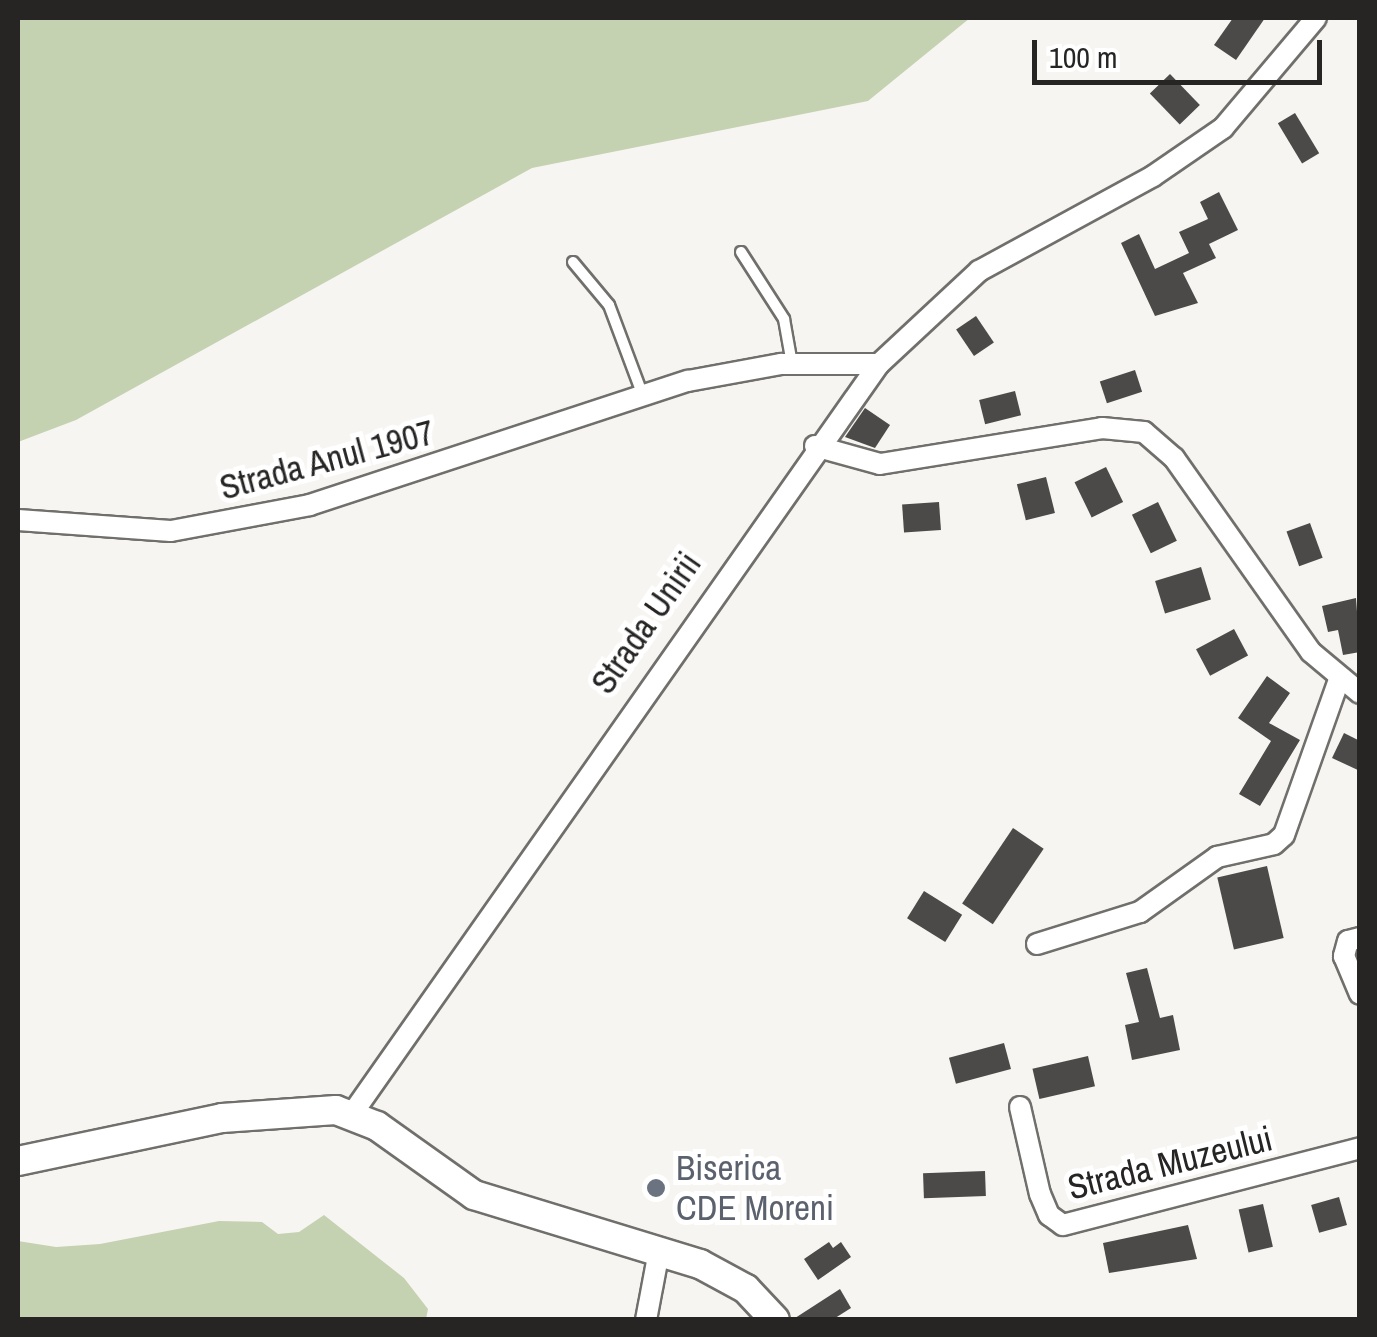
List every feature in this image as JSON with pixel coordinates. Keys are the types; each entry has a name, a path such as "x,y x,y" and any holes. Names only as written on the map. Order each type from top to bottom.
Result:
{"main road":[{"path":"18,1161 258,1112 318,1108 352,1114 474,1195 723,1275 774,1320"}],"street":[{"name":"Strada Unirii","path":"352,1114 815,446 879,364 980,271 1153,176 1223,128 1316,18"},
{"name":"Strada Anul 1907","path":"18,520 171,531 310,505 739,369 792,364 879,364"},
{"path":"815,446 880,464 1102,428 1144,432 1174,458 1279,614 1339,680 1360,693"},
{"path":"1037,944 1140,912 1217,857 1274,844 1284,835 1339,680"},
{"path":"1354,940 1344,956 1360,994"},
{"name":"Strada Muzeului","path":"1020,1107 1040,1194 1048,1215 1063,1225 1360,1148"},
{"path":"646,1320 659,1252"}],"lane":[{"path":"741,252 784,319 792,364"},
{"path":"573,262 610,305 643,397"}],"green space":[{"path":"18,18 970,18 868,101 532,168 76,420 18,442"},
{"path":"324,1215 404,1278 428,1309 426,1319 18,1319 18,1241 56,1247 100,1244 219,1221 262,1222 278,1234 299,1232"}],"building":[{"path":"1233,18 1265,18 1236,60 1214,45"},
{"path":"1170,74 1200,105 1180,124 1150,93"},
{"path":"1295,113 1319,153 1302,164 1278,123"},
{"path":"1219,192 1238,230 1209,244 1216,258 1183,273 1198,303 1155,316 1121,243 1139,234 1155,269 1189,253 1179,232 1208,219 1200,202"},
{"path":"976,316 994,343 974,356 956,329"},
{"path":"1135,370 1142,392 1107,403 1100,381"},
{"path":"1015,391 1021,415 985,424 979,400"},
{"path":"865,408 890,425 875,448 845,437"},
{"path":"1106,467 1123,502 1092,517 1075,482"},
{"path":"1046,477 1055,513 1026,520 1017,484"},
{"path":"939,502 941,530 904,533 902,505"},
{"path":"1158,502 1177,541 1151,553 1132,515"},
{"path":"1310,523 1323,558 1299,566 1287,532"},
{"path":"1201,567 1211,600 1165,614 1155,581"},
{"path":"1356,598 1360,652 1343,655 1338,630 1328,632 1322,606"},
{"path":"1234,629 1248,655 1210,676 1196,649"},
{"path":"1267,676 1290,693 1269,723 1300,740 1260,806 1239,794 1271,741 1238,718"},
{"path":"1344,733 1360,741 1360,771 1332,758"},
{"path":"1013,828 1044,849 993,924 962,903"},
{"path":"1267,866 1284,938 1234,950 1217,877"},
{"path":"924,891 962,915 945,942 907,918"},
{"path":"1147,968 1160,1018 1173,1015 1180,1050 1132,1060 1125,1025 1139,1022 1126,973"},
{"path":"1004,1043 1011,1069 956,1084 949,1058"},
{"path":"1088,1056 1095,1086 1039,1099 1032,1069"},
{"path":"985,1171 986,1196 924,1198 923,1173"},
{"path":"1339,1197 1347,1225 1319,1233 1311,1205"},
{"path":"1263,1204 1273,1247 1249,1252 1239,1210"},
{"path":"1188,1225 1197,1259 1109,1273 1103,1243"},
{"path":"829,1242 833,1248 841,1242 851,1257 818,1280 804,1259"},
{"path":"840,1289 851,1308 832,1320 792,1320"}],"place":[{"name":"Biserica CDE Moreni","path":"656,1188"}]}
